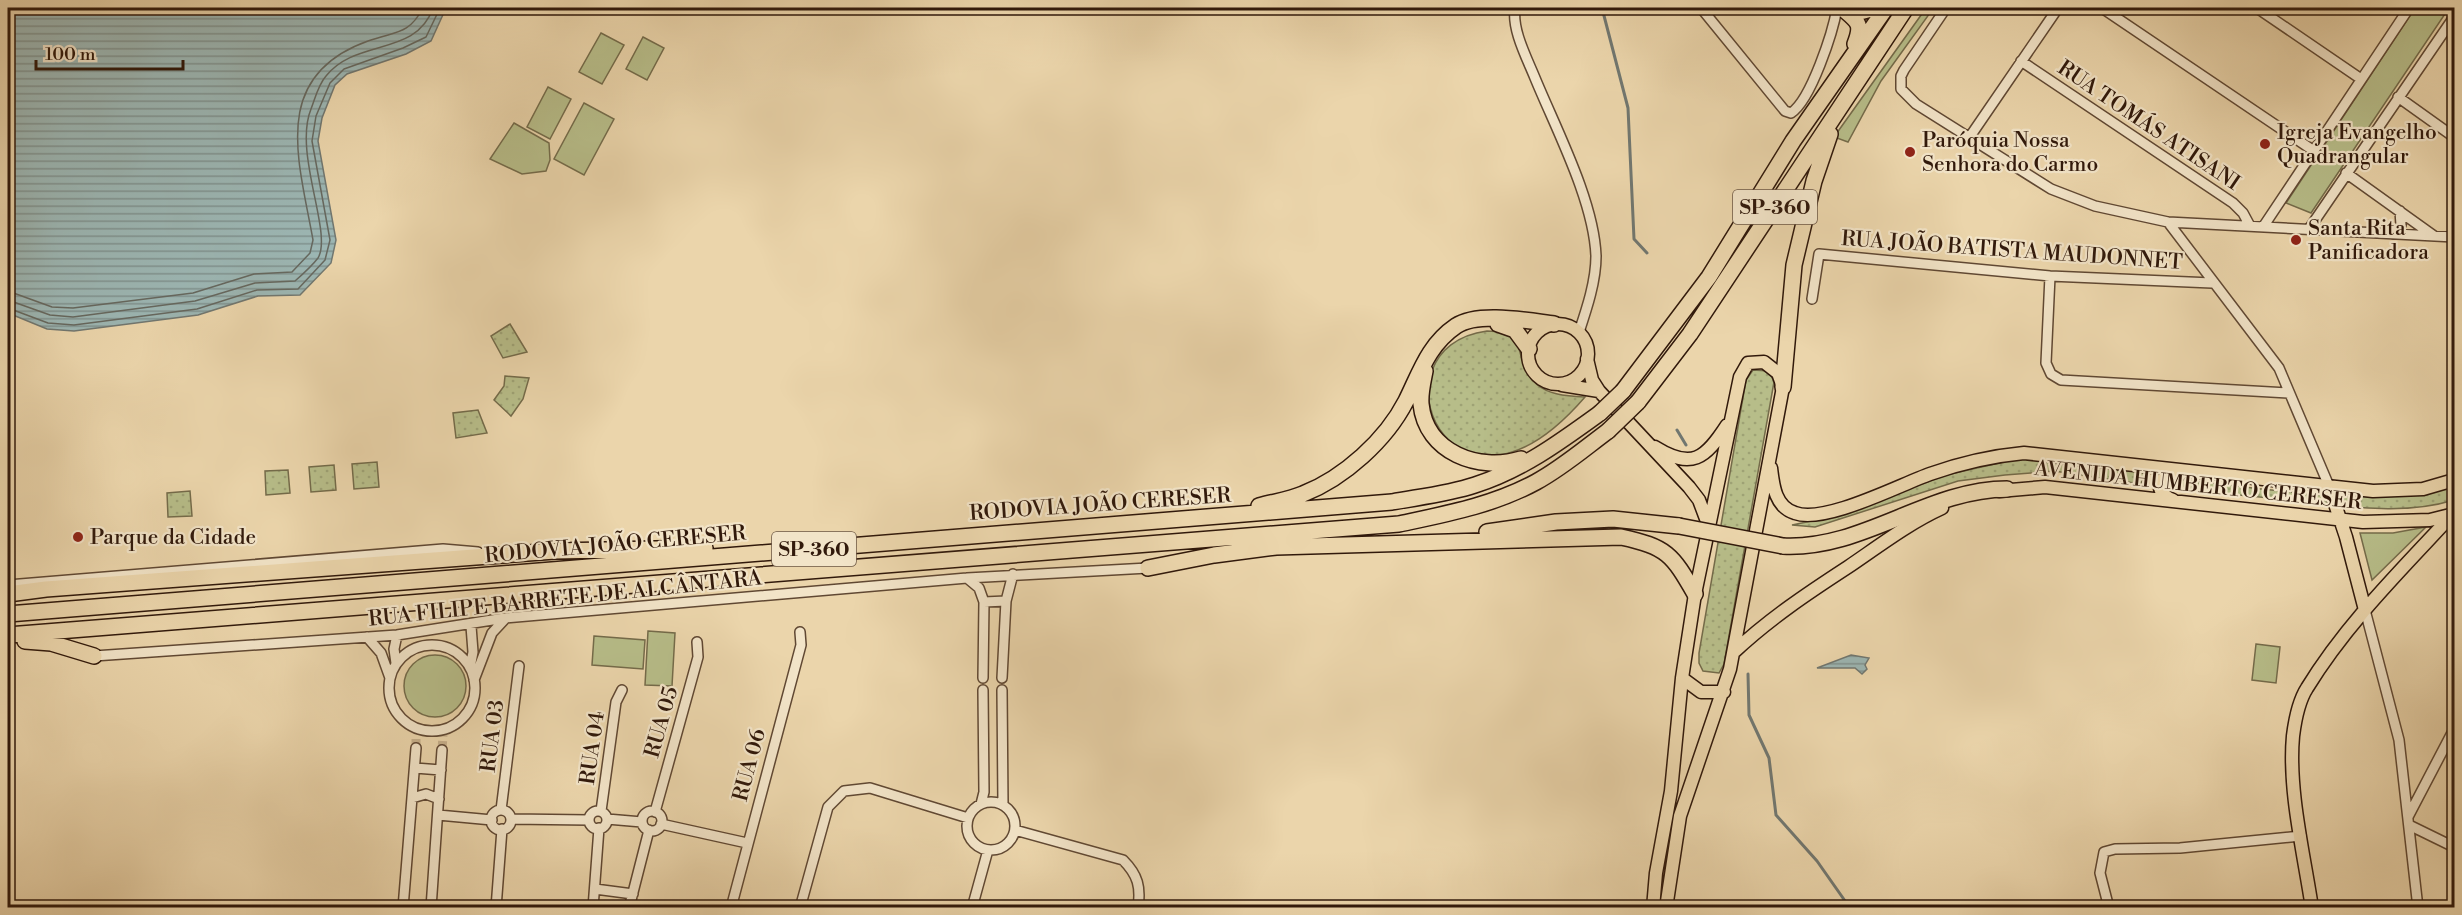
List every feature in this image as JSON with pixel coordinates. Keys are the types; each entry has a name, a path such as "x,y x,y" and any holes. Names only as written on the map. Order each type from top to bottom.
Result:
{"highway":[{"path":"1844,8 1860,12 1875,8"},
{"path":"1838,77 1860,31 1859,23 1844,8"},
{"name":"SP-360","path":"1838,77 1886,8"},
{"name":"SP-360","path":"1239,538 1399,524 1454,513 1513,493 1536,482 1608,430 1638,402 1690,334 1906,8"},
{"name":"RODOVIA JOÃO CERESER","path":"8,614 1392,502 1473,486 1517,468 1550,450 1600,413 1623,391 1709,277 1793,141 1838,77"},
{"path":"1783,387 1794,265 1814,181 1838,112"},
{"path":"1224,516 1301,496 1344,470 1378,439 1392,422 1405,401 1419,369 1457,325 1495,318 1554,324"},
{"path":"1484,320 1515,330 1529,349"},
{"path":"1426,360 1421,402 1423,415 1442,444 1457,456 1480,464 1510,462 1550,450"},
{"path":"1239,538 1394,544 1556,522 1613,519 1679,526 1784,546 1807,547 1830,543 1977,490 2007,489"},
{"path":"1148,568 1214,555 1276,547 1621,537 1654,544 1677,564 1695,594"},
{"name":"RODOVIA JOÃO CERESER","path":"8,635 1239,538"},
{"path":"8,594 46,589 555,551 692,548 762,553"},
{"path":"8,642 51,643 94,656"}],"main road":[{"path":"1557,384 1575,379 1582,373 1588,348 1579,332 1572,327 1554,324 1538,333 1529,349 1533,369 1548,382 1557,384 1599,391"},
{"path":"1587,359 1592,380 1599,391 1652,445 1663,462 1699,501 1708,524"},
{"path":"1653,908 1656,873 1671,791 1682,678 1708,524 1740,377 1749,363 1764,362 1771,365 1783,387 1734,652 1724,692 1680,816 1666,908"},
{"path":"1652,445 1670,456 1688,460 1699,458 1717,440 1732,416"},
{"name":"AVENIDA HUMBERTO CERESER","path":"1769,458 1773,487 1778,501 1786,509 1807,515 1839,509 1969,462 2024,453 2329,486 2397,491 2423,489 2454,480"},
{"path":"2181,504 2163,497 2160,492 2162,478 2177,474 2205,473"},
{"path":"2329,486 2348,543 2365,610"},
{"name":"AVENIDA HUMBERTO CERESER","path":"1734,652 1760,627 1788,607 1929,514 1954,503 2007,489 2044,487 2181,504 2398,523 2430,520 2454,514"},
{"path":"2312,908 2293,765 2293,736 2298,707 2306,689 2365,610 2454,514"},
{"path":"1682,678 1701,692 1724,692"}],"street":[{"path":"1515,8 1514,19 1527,59 1591,219 1596,257 1589,299 1579,332"},
{"path":"1701,8 1785,111 1791,113 1798,108 1812,85 1835,22 1837,8"},
{"path":"1946,8 1904,70 1900,83 1907,97 2051,189 2072,199 2168,222 2454,237"},
{"path":"1969,138 2058,8"},
{"path":"2102,8 2314,151"},
{"path":"2258,8 2361,79"},
{"path":"2263,227 2409,8"},
{"path":"2309,229 2398,96 2451,29 2454,17"},
{"name":"RUA TOMÁS ATISANI","path":"2021,61 2233,203 2243,213 2250,226"},
{"path":"2398,96 2454,137"},
{"path":"2346,173 2434,236"},
{"path":"2393,234 2401,225 2400,211"},
{"path":"2168,222 2278,368 2329,486"},
{"name":"RUA JOÃO BATISTA MAUDONNET","path":"1812,299 1819,254 2050,276 2212,283"},
{"path":"2050,276 2046,363 2054,377 2070,381 2289,393"},
{"path":"8,585 443,549 469,550 495,557"},
{"name":"RUA FILIPE BARRETE DE ALCÂNTARA","path":"94,656 398,635 471,626 505,618 1013,574 1148,568"},
{"path":"1002,678 1006,601 1013,574"},
{"path":"967,578 979,588 984,602 983,678"},
{"path":"984,602 1006,601"},
{"path":"2365,610 2399,740 2418,908"},
{"path":"474,680 492,633 505,618"},
{"path":"470,668 473,652 471,626"},
{"name":"RUA 06","path":"731,908 801,645 800,632"},
{"path":"396,663 415,648 434,645 453,650 463,657 474,680 474,698 466,714 443,732 415,731 396,711 389,695 390,681 396,663 394,649 398,635"},
{"path":"368,637 381,653 390,681"},
{"name":"RUA 05","path":"655,812 698,657 697,642"},
{"path":"983,660 1002,660"},
{"name":"RUA 03","path":"501,810 519,666"},
{"name":"RUA 04","path":"604,815 616,702 622,690"},
{"path":"968,818 981,804 984,792 983,690"},
{"path":"1002,690 1003,805"},
{"path":"984,709 1001,709"},
{"path":"2408,821 2454,729"},
{"path":"403,908 416,748"},
{"path":"431,908 442,750"},
{"path":"415,768 441,770"},
{"path":"800,908 828,807 844,791 870,788 968,818"},
{"path":"412,798 426,794 439,800"},
{"path":"981,804 992,802 1003,805 1013,816 1015,830 1006,845 988,850"},
{"path":"501,810 508,813 511,819 510,825 502,829 495,827 492,820 494,813 501,810"},
{"path":"589,820 594,812 642,822 649,830 656,830 661,824 660,816 655,812 645,813 642,822"},
{"path":"589,820 592,826 599,828 606,824 604,815"},
{"path":"438,816 492,820"},
{"path":"968,818 971,838 988,850"},
{"path":"511,819 589,820"},
{"path":"2408,821 2454,847"},
{"path":"661,824 747,843"},
{"path":"593,908 599,828"},
{"path":"496,908 502,829"},
{"path":"629,908 649,830"},
{"path":"1015,830 1123,860 1133,870 1139,883 1138,908"},
{"path":"2109,908 2100,873 2104,852 2115,849 2180,848 2301,836"},
{"path":"972,908 988,850"},
{"path":"595,889 633,894"}],"green space":[{"path":"2415,8 2449,8 2311,213 2286,203"},
{"path":"1924,11 1930,13 1881,81 1848,142 1834,137"},
{"path":"601,33 624,45 602,84 579,72"},
{"path":"643,37 664,48 647,80 626,69"},
{"path":"548,87 571,99 550,139 527,127"},
{"path":"584,103 614,119 584,175 554,159"},
{"path":"514,123 549,143 550,160 546,171 522,174 490,159"},
{"path":"510,324 527,352 503,358 491,336"},
{"path":"1487,331 1504,332 1517,340 1525,368 1538,385 1556,394 1585,397 1537,440 1495,456 1462,450 1440,429 1429,401 1432,370 1451,345"},
{"path":"1753,370 1769,371 1774,382 1724,664 1719,673 1703,671 1699,663 1699,653 1746,380"},
{"path":"505,376 529,378 523,399 511,416 494,400 504,386"},
{"path":"478,410 487,433 456,438 453,413"},
{"path":"2021,458 2138,469 2144,474 2141,484 2054,471 1958,481 1815,527 1792,525 1831,517 1946,475"},
{"path":"377,462 379,487 354,489 352,464"},
{"path":"334,465 336,490 311,492 309,467"},
{"path":"288,470 290,493 266,495 265,471"},
{"path":"2177,479 2280,491 2354,496 2424,493 2454,486 2454,500 2436,505 2399,509 2361,508 2177,489"},
{"path":"190,491 192,516 168,517 167,493"},
{"path":"2426,527 2372,580 2360,533 2393,533"},
{"path":"648,631 675,633 672,686 645,685"},
{"path":"594,636 645,640 643,669 592,665"},
{"path":"2256,644 2280,647 2276,683 2252,680"},
{"path":"429,655 441,655 457,664 464,674 466,686 464,698 457,708 441,717 429,717 418,712 409,703 404,692 404,680 409,669 418,660"}],"water":[{"path":"8,8 446,8 431,41 406,54 347,74 335,85 322,118 318,141 336,240 331,263 300,295 258,296 198,315 74,331 47,329 8,313"},
{"path":"1851,655 1869,658 1865,665 1867,669 1862,674 1855,668 1817,668"}],"waterway":[{"path":"1602,8 1628,108 1634,239 1647,253"},
{"path":"1677,430 1686,445"},
{"path":"1748,674 1749,715 1769,758 1776,815 1817,861 1850,908"}],"tunnel":[{"path":"416,735 416,748"},
{"path":"442,750 443,735"}],"place":[{"name":"Igreja Evangelho Quadrangular","path":"2265,144"},
{"name":"Paróquia Nossa Senhora do Carmo","path":"1910,152"},
{"name":"Santa Rita Panificadora","path":"2296,240"},
{"name":"Parque da Cidade","path":"78,537"}]}
